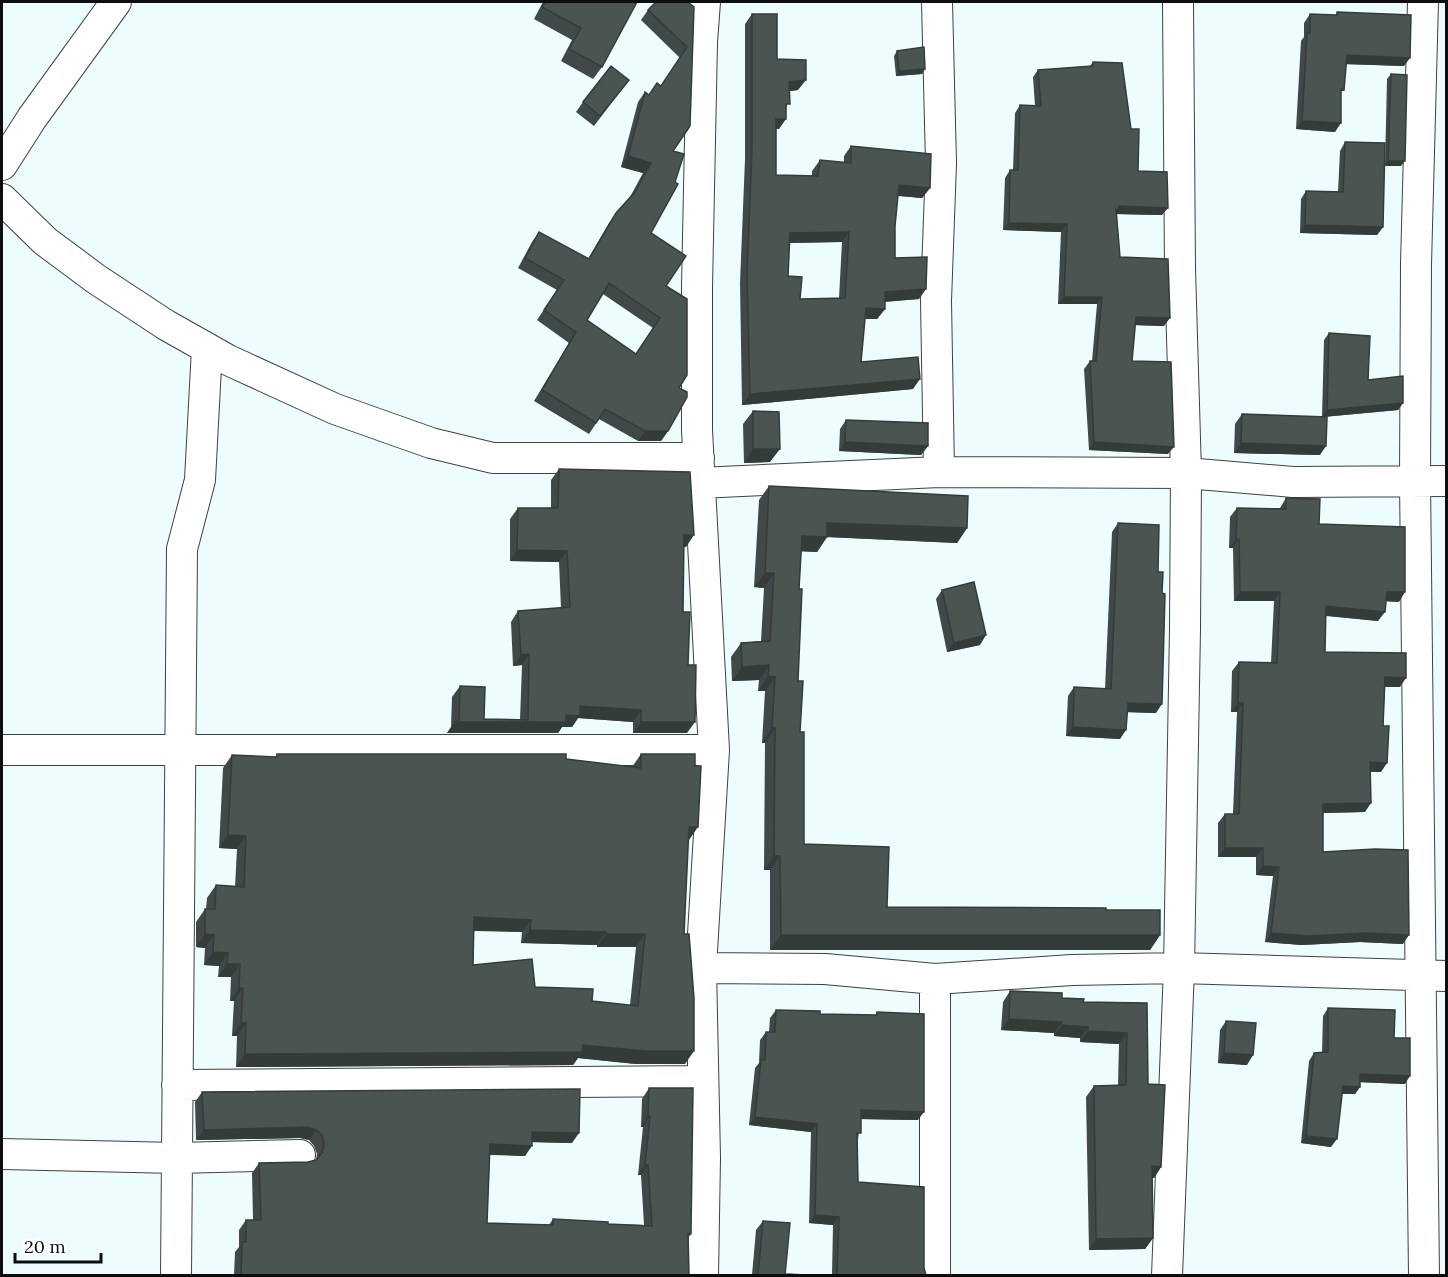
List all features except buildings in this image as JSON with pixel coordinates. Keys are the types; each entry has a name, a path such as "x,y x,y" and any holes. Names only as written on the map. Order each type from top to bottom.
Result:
{"street":[{"path":"2,165 32,118 116,2"},
{"path":"703,1275 705,1158 701,968 714,750 699,470 697,275 702,42 705,2"},
{"path":"937,2 941,163 936,301 939,472"},
{"path":"1167,1275 1179,968 1185,640 1186,473 1180,269 1178,2"},
{"path":"1423,2 1416,264 1415,481 1433,976 1424,1275"},
{"path":"2,199 45,241 96,279 166,325 228,360 335,409 431,443 483,456 699,470 1186,473 1293,482 1446,481"},
{"path":"176,1275 182,549 200,480 207,348"},
{"path":"2,750 714,750"},
{"path":"701,968 825,969 934,979 1072,970 1179,968 1433,976"},
{"path":"934,979 935,1275"},
{"path":"177,1085 703,1081"},
{"path":"2,1154 177,1158 300,1155"}]}
